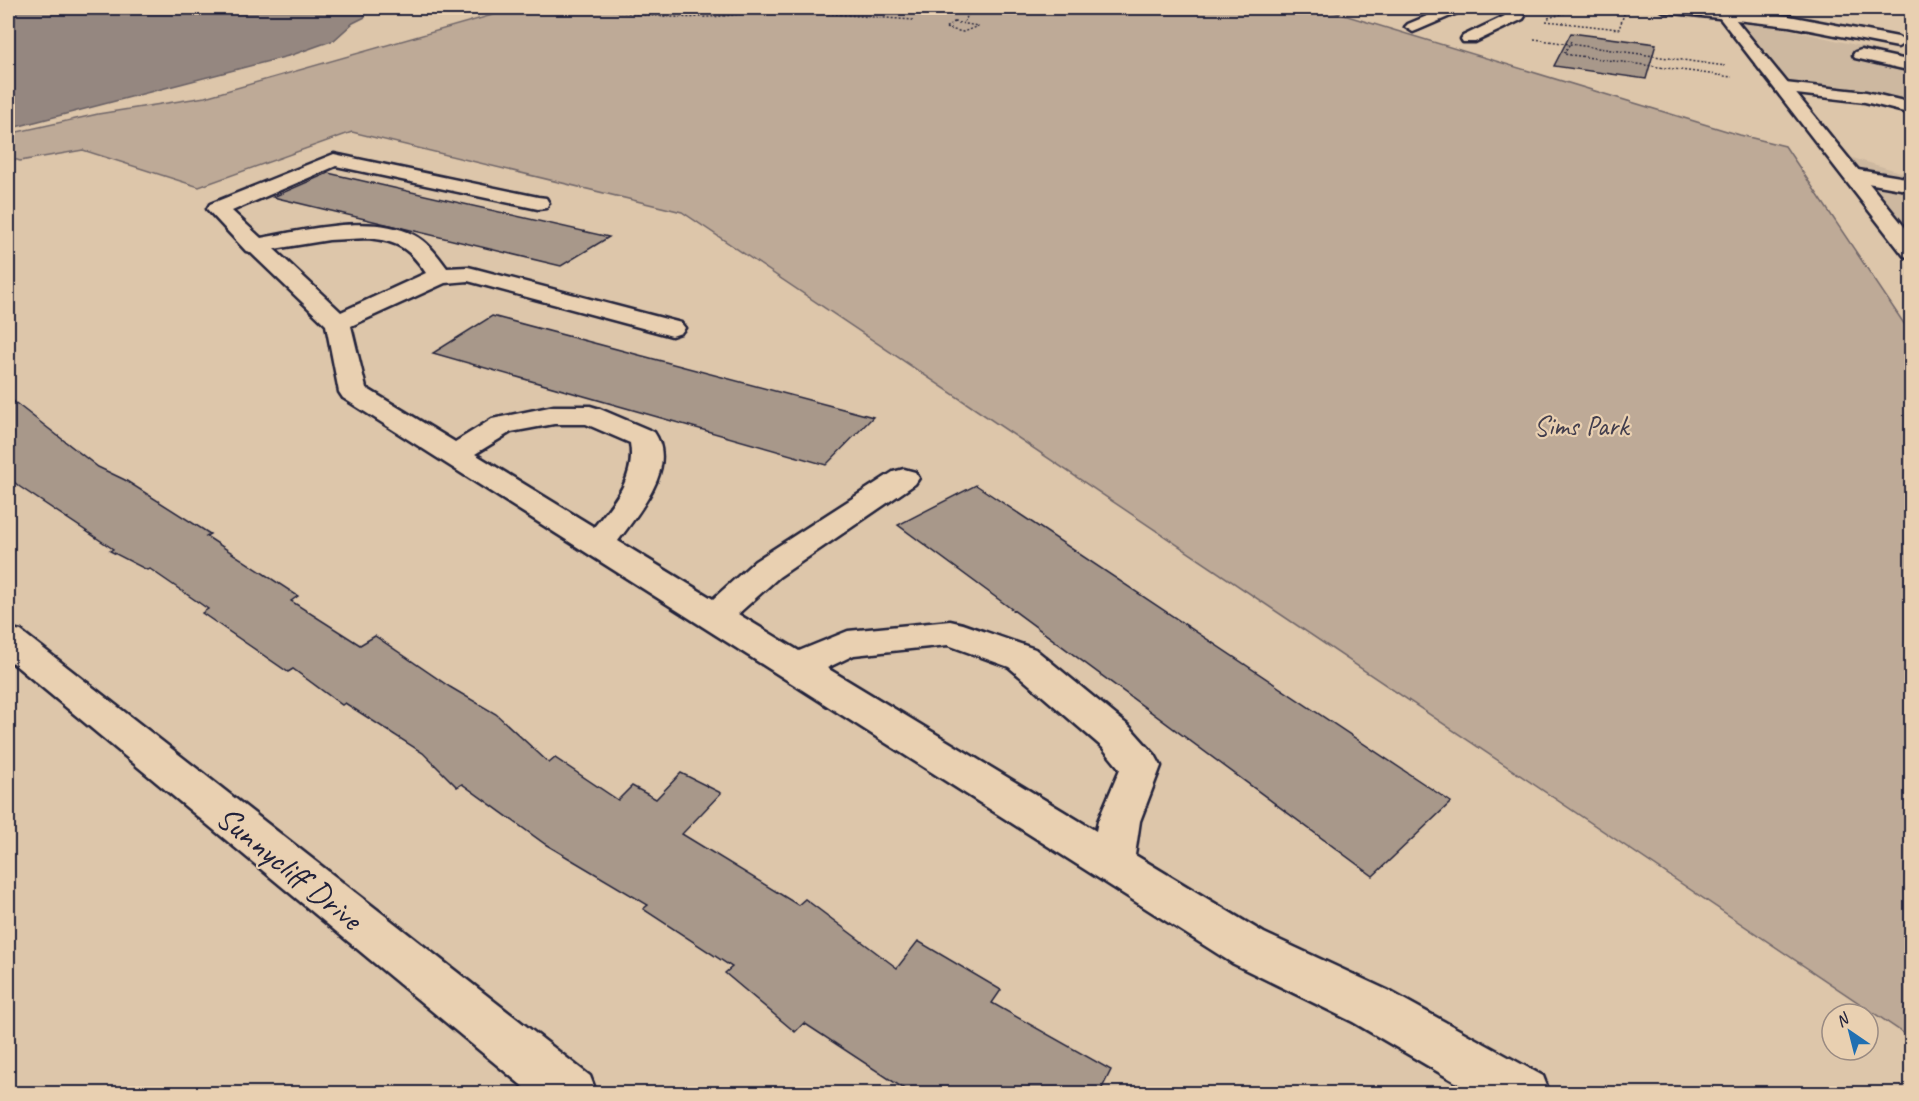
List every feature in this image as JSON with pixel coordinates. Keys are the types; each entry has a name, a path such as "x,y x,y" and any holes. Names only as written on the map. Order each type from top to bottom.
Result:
{"main road":[{"path":"1413,27 1457,8"},
{"path":"1469,39 1518,16 1497,8"},
{"path":"1665,8 1789,21 1898,42"},
{"path":"1728,16 1783,37"},
{"path":"1728,16 1909,244"},
{"path":"1841,50 1911,66"},
{"path":"1785,88 1866,97 1911,109"},
{"path":"538,203 334,160 218,209 254,246 339,323 353,392 1248,948 1370,1006 1525,1094"},
{"path":"1852,175 1911,185"},
{"path":"254,246 323,235 382,233 403,238 415,246 428,258 440,276"},
{"path":"339,323 440,276 468,274 672,328"},
{"path":"454,455 502,425 554,415 590,415 644,438 648,460 633,499 598,544"},
{"path":"715,616 767,569 904,478"},
{"path":"796,667 848,643 950,633 1022,658 1116,737 1141,766 1119,821 1112,863"},
{"name":"Sunnycliff Drive","path":"8,640 572,1094"}],"path":[{"path":"600,8 652,17 690,19 717,18 770,8"},
{"path":"964,22 972,8"},
{"path":"1545,21 1619,29 1626,8"},
{"path":"766,9 914,20"},
{"path":"954,22 964,22 978,26 963,32 945,28 954,22"},
{"path":"1497,26 1534,34 1531,37 1538,40 1725,66"},
{"path":"1571,41 1564,54 1732,77"},
{"path":"1623,52 1625,48"},
{"path":"1588,62 1590,57"},
{"path":"1644,70 1646,65"}],"shaded area":[{"path":"8,8 363,8 365,17 353,23 334,40 292,55 8,129"},
{"path":"1724,14 1911,58 1911,109 1785,88"},
{"path":"1835,153 1911,175 1911,251"}],"green space":[{"name":"Sims Park","path":"517,8 1321,8 1740,135 1785,146 1911,334 1911,1038 1880,1017 1880,1002 1857,1002 682,212 352,132 199,187 83,150 20,161 8,157 8,134 98,114 205,97"}],"building":[{"path":"1571,33 1656,44 1646,79 1554,66"},
{"path":"328,173 609,237 561,266 273,197"},
{"path":"492,316 873,417 826,465 433,353"},
{"path":"8,397 98,467 125,480 210,534 206,536 298,596 291,601 360,645 375,636 450,687 496,714 549,763 555,758 618,800 632,786 656,799 681,773 721,793 682,834 798,905 805,899 897,968 918,941 1001,990 992,1003 1111,1070 1099,1094 912,1094 804,1023 795,1032 725,973 732,967 643,909 648,905 545,844 462,784 457,787 423,753 345,703 342,705 293,669 288,672 202,613 208,609 150,569 147,570 110,551 113,549 20,487 8,477"},
{"path":"976,485 1451,802 1373,876 898,525"}]}
